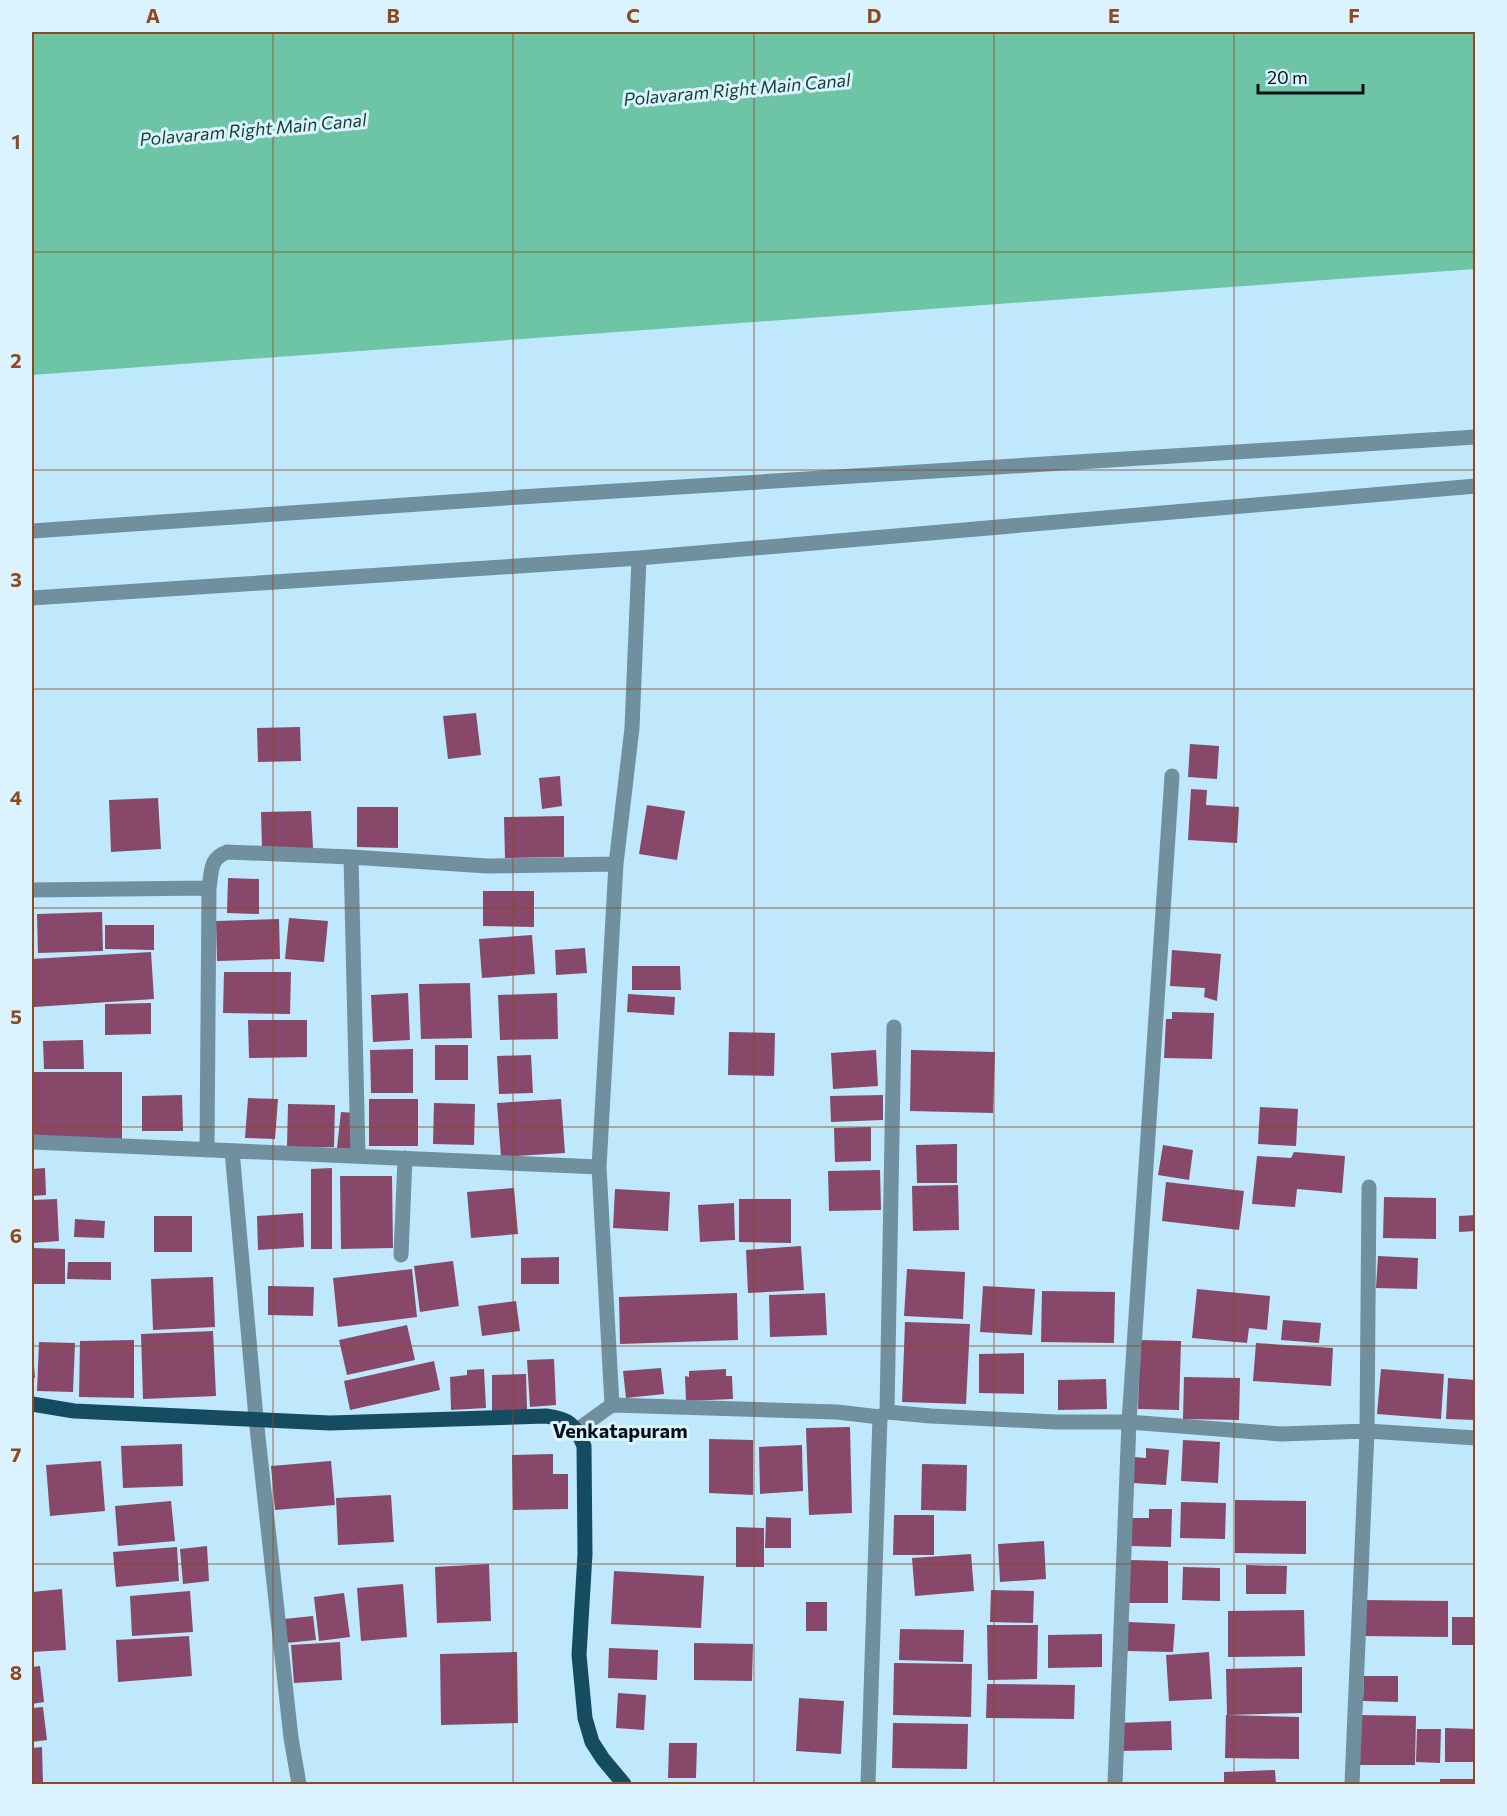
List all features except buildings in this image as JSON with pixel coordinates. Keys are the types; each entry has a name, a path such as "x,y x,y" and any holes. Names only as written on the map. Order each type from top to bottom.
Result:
{"main road":[{"path":"32,1404 74,1411 330,1423 546,1416 564,1418 577,1430 584,1446 585,1554 579,1655 585,1718 592,1742 603,1760 624,1785"}],"street":[{"path":"32,531 532,496 1476,437"},
{"path":"32,598 639,558 1476,486"},
{"path":"612,1405 599,1167 616,864 632,728 639,558"},
{"path":"1115,1785 1129,1422 1172,776"},
{"path":"207,1150 209,888 213,862 219,855 227,852 351,857 487,866 616,864"},
{"path":"351,857 358,1155"},
{"path":"32,890 209,888"},
{"path":"867,1785 883,1414 894,1027"},
{"path":"32,1142 599,1167"},
{"path":"232,1151 256,1418 298,1785"},
{"path":"400,1255 405,1158"},
{"path":"1352,1785 1367,1431 1369,1187"},
{"path":"577,1430 612,1405 1129,1422 1281,1434 1367,1431 1476,1438"}],"water":[{"name":"Polavaram Right Main Canal","path":"32,32 1475,32 1475,269 32,375"}],"district":[{"name":"Venkatapuram","path":"620,1431"}]}
